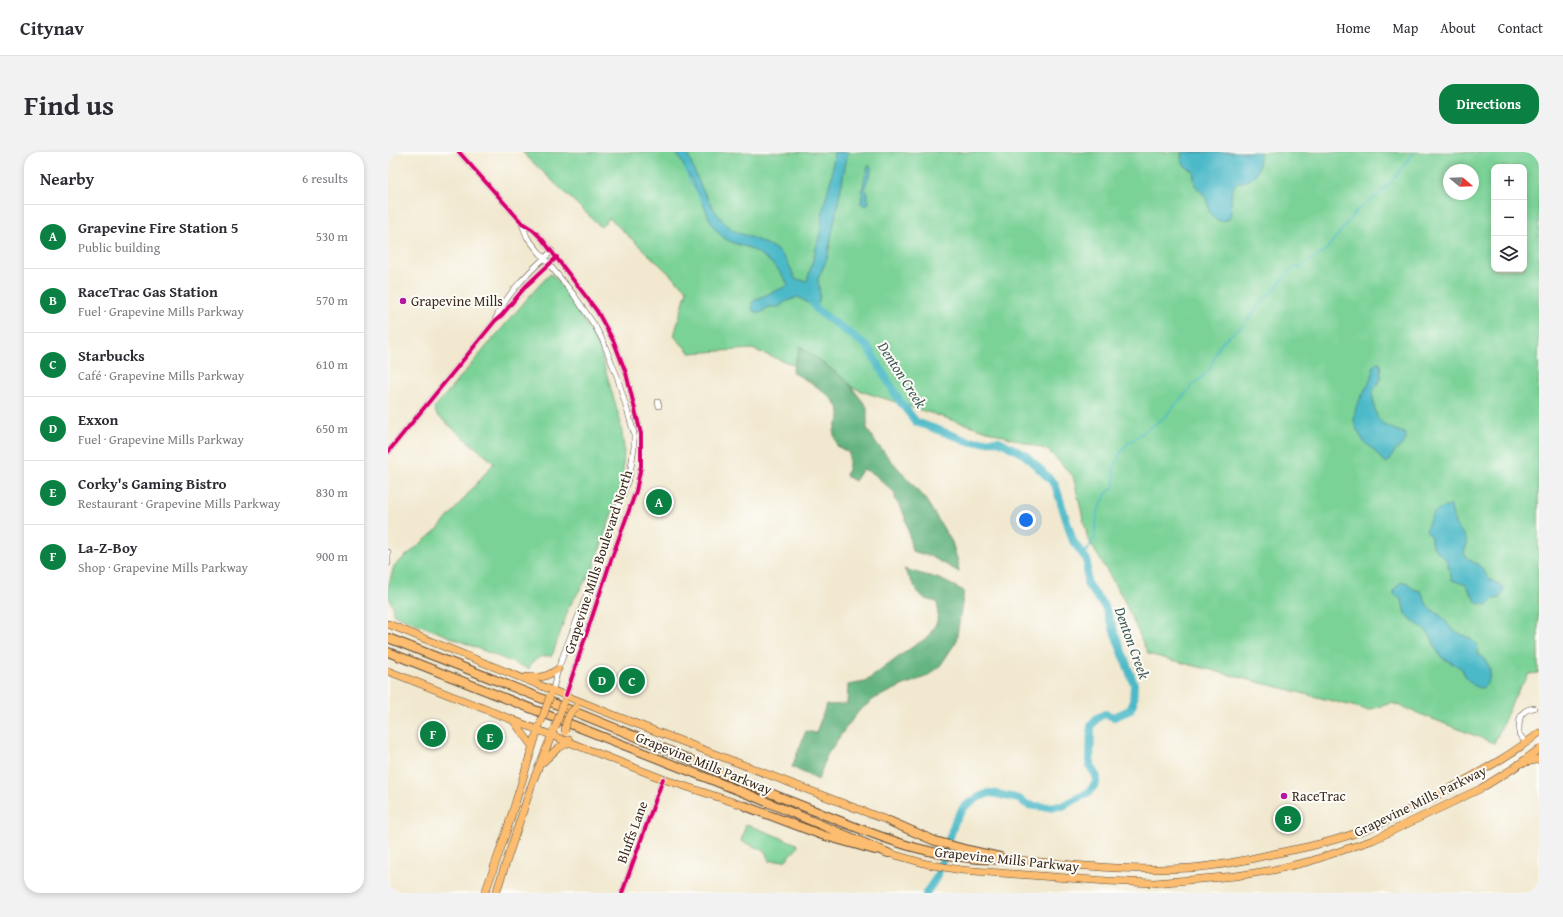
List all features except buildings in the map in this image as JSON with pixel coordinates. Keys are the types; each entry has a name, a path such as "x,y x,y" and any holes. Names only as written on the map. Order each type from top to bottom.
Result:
{"highway":[{"name":"Grapevine Mills Parkway","path":"388,638 576,712 752,786 882,838 931,852 966,854"},
{"name":"Grapevine Mills Parkway","path":"388,652 750,795 888,853"},
{"path":"746,806 836,840 888,853"},
{"path":"889,821 966,854 1006,859"}],"main road":[{"name":"Grapevine Mills Parkway","path":"388,624 516,675 565,699 588,704 889,821"},
{"path":"516,675 532,678 543,678 558,669"},
{"name":"Grapevine Mills Parkway","path":"388,671 538,730 554,732 570,742 663,778 746,806"},
{"name":"Grapevine Mills Boulevard North","path":"485,893 506,833 532,746 551,693"},
{"name":"Grapevine Mills Boulevard North","path":"496,893 539,767 554,732 565,699"},
{"path":"539,767 558,748 570,742 564,732 569,713 576,707 588,704"},
{"path":"513,720 532,746"},
{"name":"Grapevine Mills Parkway","path":"1006,859 1138,869 1192,868 1247,860 1291,851 1356,833 1394,817 1482,771 1539,734"},
{"name":"Grapevine Mills Parkway","path":"888,853 928,864 961,870 1075,879 1154,883 1236,876 1273,870 1339,852 1373,840 1480,789 1539,749"},
{"path":"1519,764 1539,759"},
{"path":"506,833 515,836"},
{"path":"1334,839 1339,852"},
{"path":"1075,879 1078,871 1084,866"}],"street":[{"path":"459,152 522,223"},
{"name":"Grapevine Mills Boulevard North","path":"522,223 533,230 552,251 597,311 614,342 626,373 641,434 641,466 636,491 611,560 565,699"},
{"name":"Grapevine Mills Boulevard North","path":"522,223 527,237 574,295 595,326 603,341 617,376 634,433 633,458 626,488 576,625 558,669 551,693"},
{"path":"495,321 500,309 515,289 552,251"},
{"path":"388,452 495,321 502,315 526,286 557,258"},
{"path":"626,488 636,491"},
{"path":"388,552 388,563"},
{"path":"1526,743 1519,734 1519,720 1522,713 1527,709 1534,708"},
{"name":"Bluffs Lane","path":"622,893 663,778"}],"green space":[{"path":"522,152 1539,152 1538,673 1529,674 1517,692 1494,743 1392,703 1368,710 1148,654 1123,598 1088,539 1073,476 1048,450 870,394 752,349 690,353 674,336 687,290 609,218 601,227"},
{"path":"550,274 554,276 573,301 599,348 620,420 624,447 623,475 620,490 593,569 569,607 552,656 538,658 533,662 529,669 393,614 393,606 388,597 388,587 394,566 439,528 494,463 437,415 434,408"},
{"path":"800,346 846,380 867,407 867,429 889,458 924,497 952,542 958,562 959,572 932,557 912,551 905,517 903,511 895,500 895,493 874,474 863,469 855,481 846,476 849,465 849,453 837,446 834,433 840,417 836,404 822,391 792,372"},
{"path":"904,569 940,579 964,591 956,642 940,666 928,676 874,699 859,711 827,755 818,780 792,767 806,731 816,733 826,705 847,704 848,685 865,682 928,637 937,622 937,602 925,599 918,592"},
{"path":"746,824 797,844 798,847 786,860 769,861 765,851 741,841"}],"water":[{"path":"676,152 687,152 705,194 711,205 725,223 733,230 773,248 783,256 795,279 807,281 820,234 823,209 832,175 834,152 848,152 827,259 818,279 820,295 818,304 811,305 798,297 785,302 779,307 768,307 761,313 753,311 752,302 788,285 777,269 768,260 751,249 731,242 717,231"},
{"path":"1182,152 1260,152 1259,164 1253,177 1239,183 1233,188 1229,219 1220,221 1214,218 1210,213 1206,198 1195,185 1193,171 1182,162"},
{"path":"869,165 872,169 865,187 869,203 865,206 861,203 864,180"},
{"path":"1377,363 1380,363 1381,378 1372,393 1376,414 1382,422 1389,427 1404,433 1407,438 1395,451 1387,463 1364,442 1356,428 1354,420 1356,407 1373,373 1372,367"},
{"path":"1451,506 1455,523 1467,543 1464,552 1465,555 1479,565 1490,579 1504,588 1500,598 1493,599 1488,605 1477,603 1466,585 1452,580 1447,561 1434,548 1431,543 1431,537 1426,531 1431,517 1436,511"},
{"path":"1400,583 1408,583 1413,589 1421,591 1428,607 1440,615 1453,630 1471,639 1477,645 1479,655 1486,662 1490,670 1489,678 1484,687 1480,688 1473,685 1467,679 1461,668 1441,657 1430,634 1405,614 1402,600 1395,595 1393,591"}],"waterway":[{"path":"1305,264 1326,250 1357,210 1374,198 1391,182 1414,152"},
{"path":"685,168 690,182 703,202"},
{"path":"1247,321 1292,269 1301,267"},
{"name":"Denton Creek","path":"809,296 817,310 867,346 901,403 916,422 971,442 999,441 1025,455 1055,484 1073,541 1087,560 1087,584 1105,607 1134,684 1133,704 1130,710 1114,717 1105,714 1097,718 1091,726 1090,766 1097,777 1096,783 1089,792 1063,806 1044,807 1028,805 1019,799 989,793 977,798 964,807 955,821 937,877 926,893"},
{"path":"1084,556 1095,537 1097,513 1106,494 1115,486 1114,468 1119,455 1127,444 1165,417 1192,386 1209,371 1217,350 1224,340 1244,325"}],"cycle path":[{"path":"459,152 522,223 533,230 542,239 597,311 614,342 626,373 641,434 641,466 636,491 611,560 566,695"},
{"path":"388,452 495,321 502,315 526,286 557,257"},
{"path":"622,893 663,779"}],"place":[{"name":"Grapevine Mills","path":"403,301"},
{"name":"Grapevine Fire Station 5","path":"659,502"},
{"name":"Exxon","path":"602,680"},
{"name":"Starbucks","path":"632,681"},
{"name":"La-Z-Boy","path":"433,734"},
{"name":"Corky's Gaming Bistro","path":"490,737"},
{"name":"RaceTrac","path":"1284,796"},
{"name":"RaceTrac Gas Station","path":"1288,819"}]}
